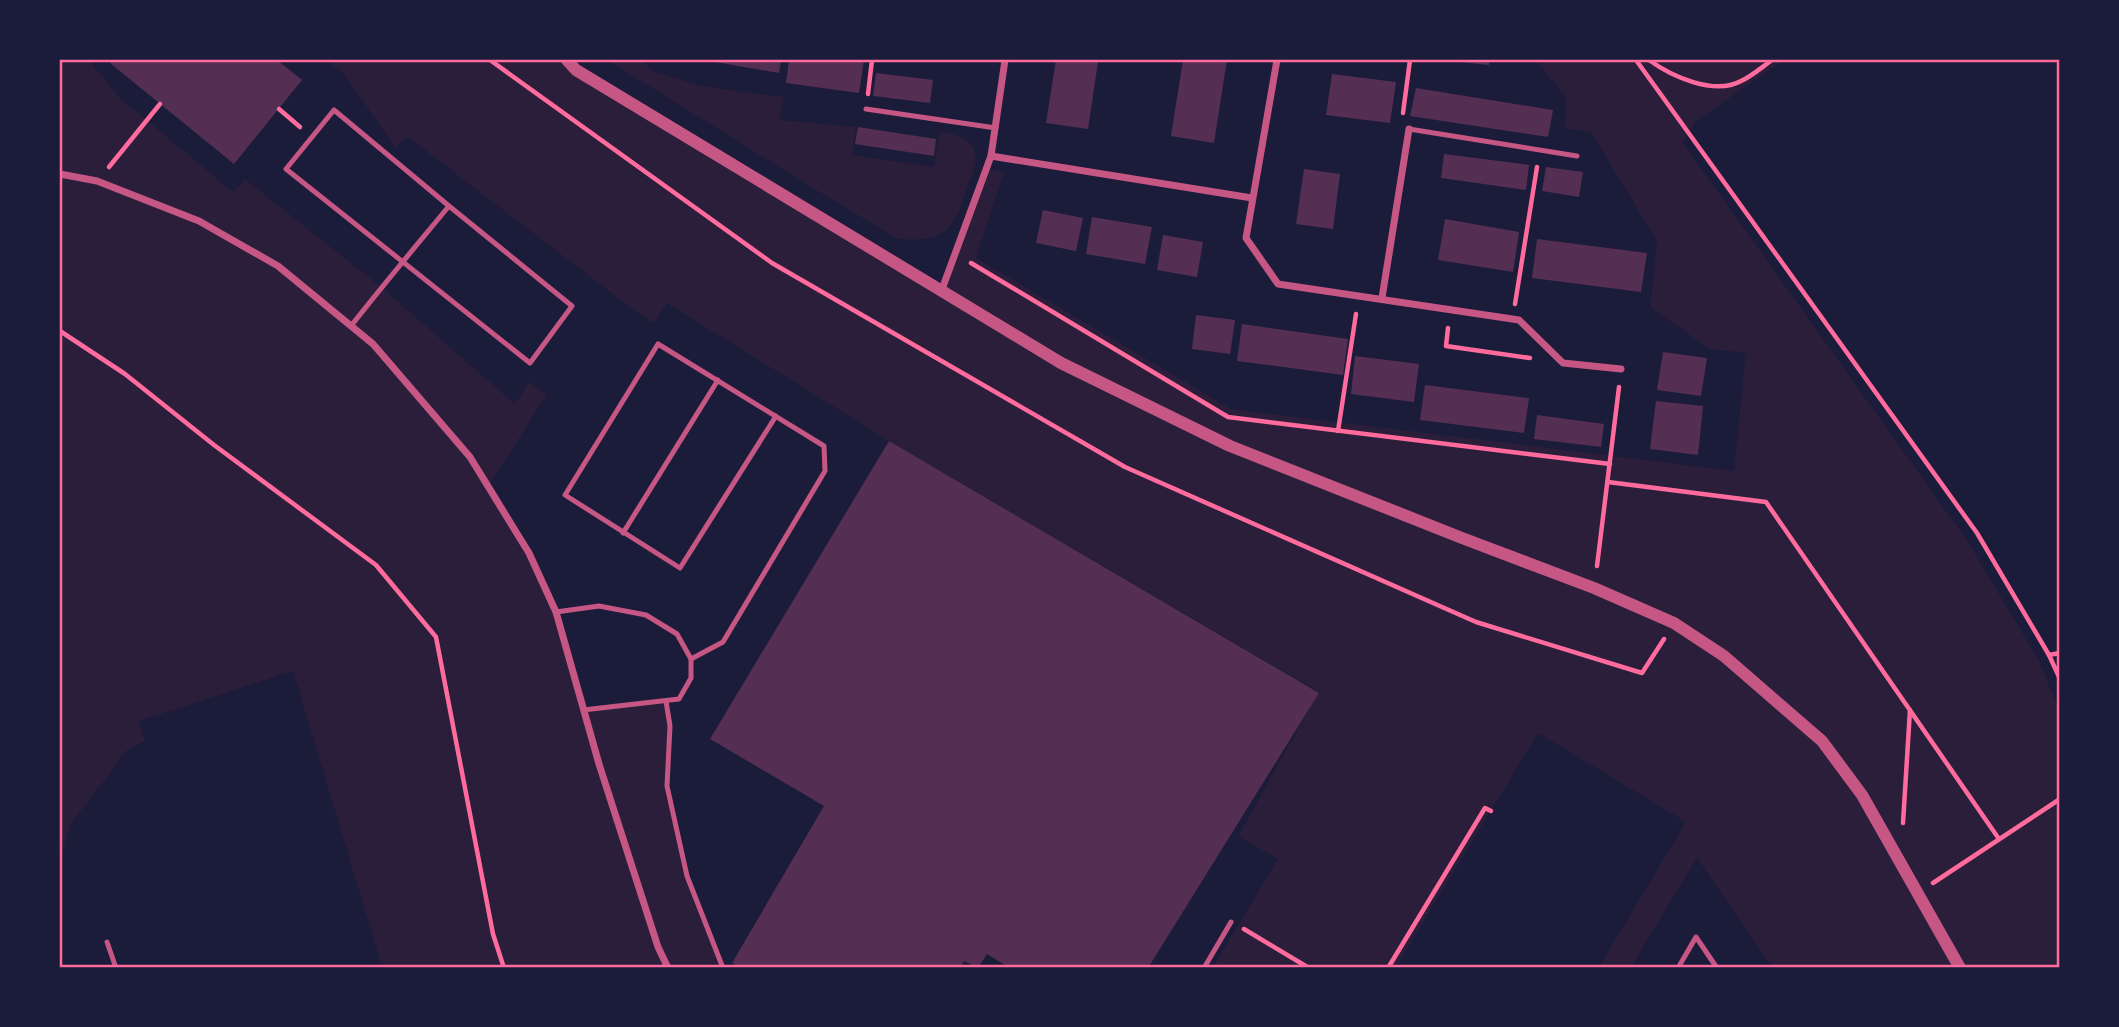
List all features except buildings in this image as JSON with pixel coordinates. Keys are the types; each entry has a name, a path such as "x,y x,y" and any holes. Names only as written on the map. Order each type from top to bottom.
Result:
{"street":[{"path":"567,60 576,70 1061,363 1230,446 1594,588 1674,623 1724,656 1822,741 1862,796 1960,968"},
{"path":"941,292 991,156 1005,60"},
{"path":"1277,60 1246,238 1278,284 1513,318 1519,320 1563,363 1621,369"},
{"path":"1382,298 1409,129"},
{"path":"991,156 1252,198"},
{"path":"60,174 97,181 199,221 278,266 373,344 470,457 529,553 556,612 583,710 657,947 668,968"}],"lane":[{"path":"866,109 996,128"},
{"path":"334,110 572,306 530,363 286,169 312,136 334,110"},
{"path":"1409,129 1577,156"},
{"path":"351,326 449,206"},
{"path":"691,659 723,642 825,471 824,446 776,416 718,380 658,344 565,495 680,568 776,416"},
{"path":"623,533 718,380"},
{"path":"556,612 599,606 646,615 677,634 691,659 691,678 679,699 583,710"},
{"path":"666,701 670,726 667,786 687,876 723,968"},
{"path":"1204,968 1231,922"},
{"path":"1678,968 1696,937 1717,968"},
{"path":"107,943 116,968"}],"path":[{"path":"490,60 772,263 1125,467 1476,622 1642,673 1674,623"},
{"path":"866,109 872,60"},
{"path":"1409,129 1402,117 1410,60"},
{"path":"1636,60 1976,533 2049,655 2060,679"},
{"path":"1649,60 1677,76 1711,87 1739,83 1772,60"},
{"path":"97,181 160,103"},
{"path":"279,109 312,136"},
{"path":"1513,318 1539,150"},
{"path":"967,260 1228,417 1610,464"},
{"path":"1338,431 1359,295"},
{"path":"60,331 125,374 214,445 376,565 436,637 493,934 504,968"},
{"path":"1453,347 1563,363"},
{"path":"1598,561 1621,369"},
{"path":"1608,482 1766,502 1999,839"},
{"path":"2049,655 2060,653"},
{"path":"1900,862 1910,710"},
{"path":"1917,893 2060,799"},
{"path":"1388,968 1485,808 1491,811"},
{"path":"1231,922 1309,968"}],"shaded area":[{"path":"60,60 89,60 120,98 233,192 245,179 381,287 515,404 529,382 547,394 489,486 529,553 556,612 583,710 666,701 670,726 667,786 687,876 723,967 382,967 293,671 139,721 145,741 127,750 71,824 60,854"},
{"path":"326,60 567,60 941,292 987,169 1004,172 976,258 1231,409 1734,471 1746,353 1710,349 1650,307 1657,241 1591,132 1565,128 1566,97 1535,60 1784,60 1695,122 1683,143 1968,542 2038,659 2059,709 2059,967 1772,967 1697,858 1631,967 1599,967 1686,822 1538,733 1396,967 1213,967 1278,859 1238,836 1319,692 889,441 667,303 654,323 635,311 408,137 395,147 344,74"},
{"path":"607,60 643,60 652,71 702,86 783,97 780,120 856,127 852,155 934,167 940,132 960,136 974,149 975,162 959,211 949,227 934,237 898,239"}]}
